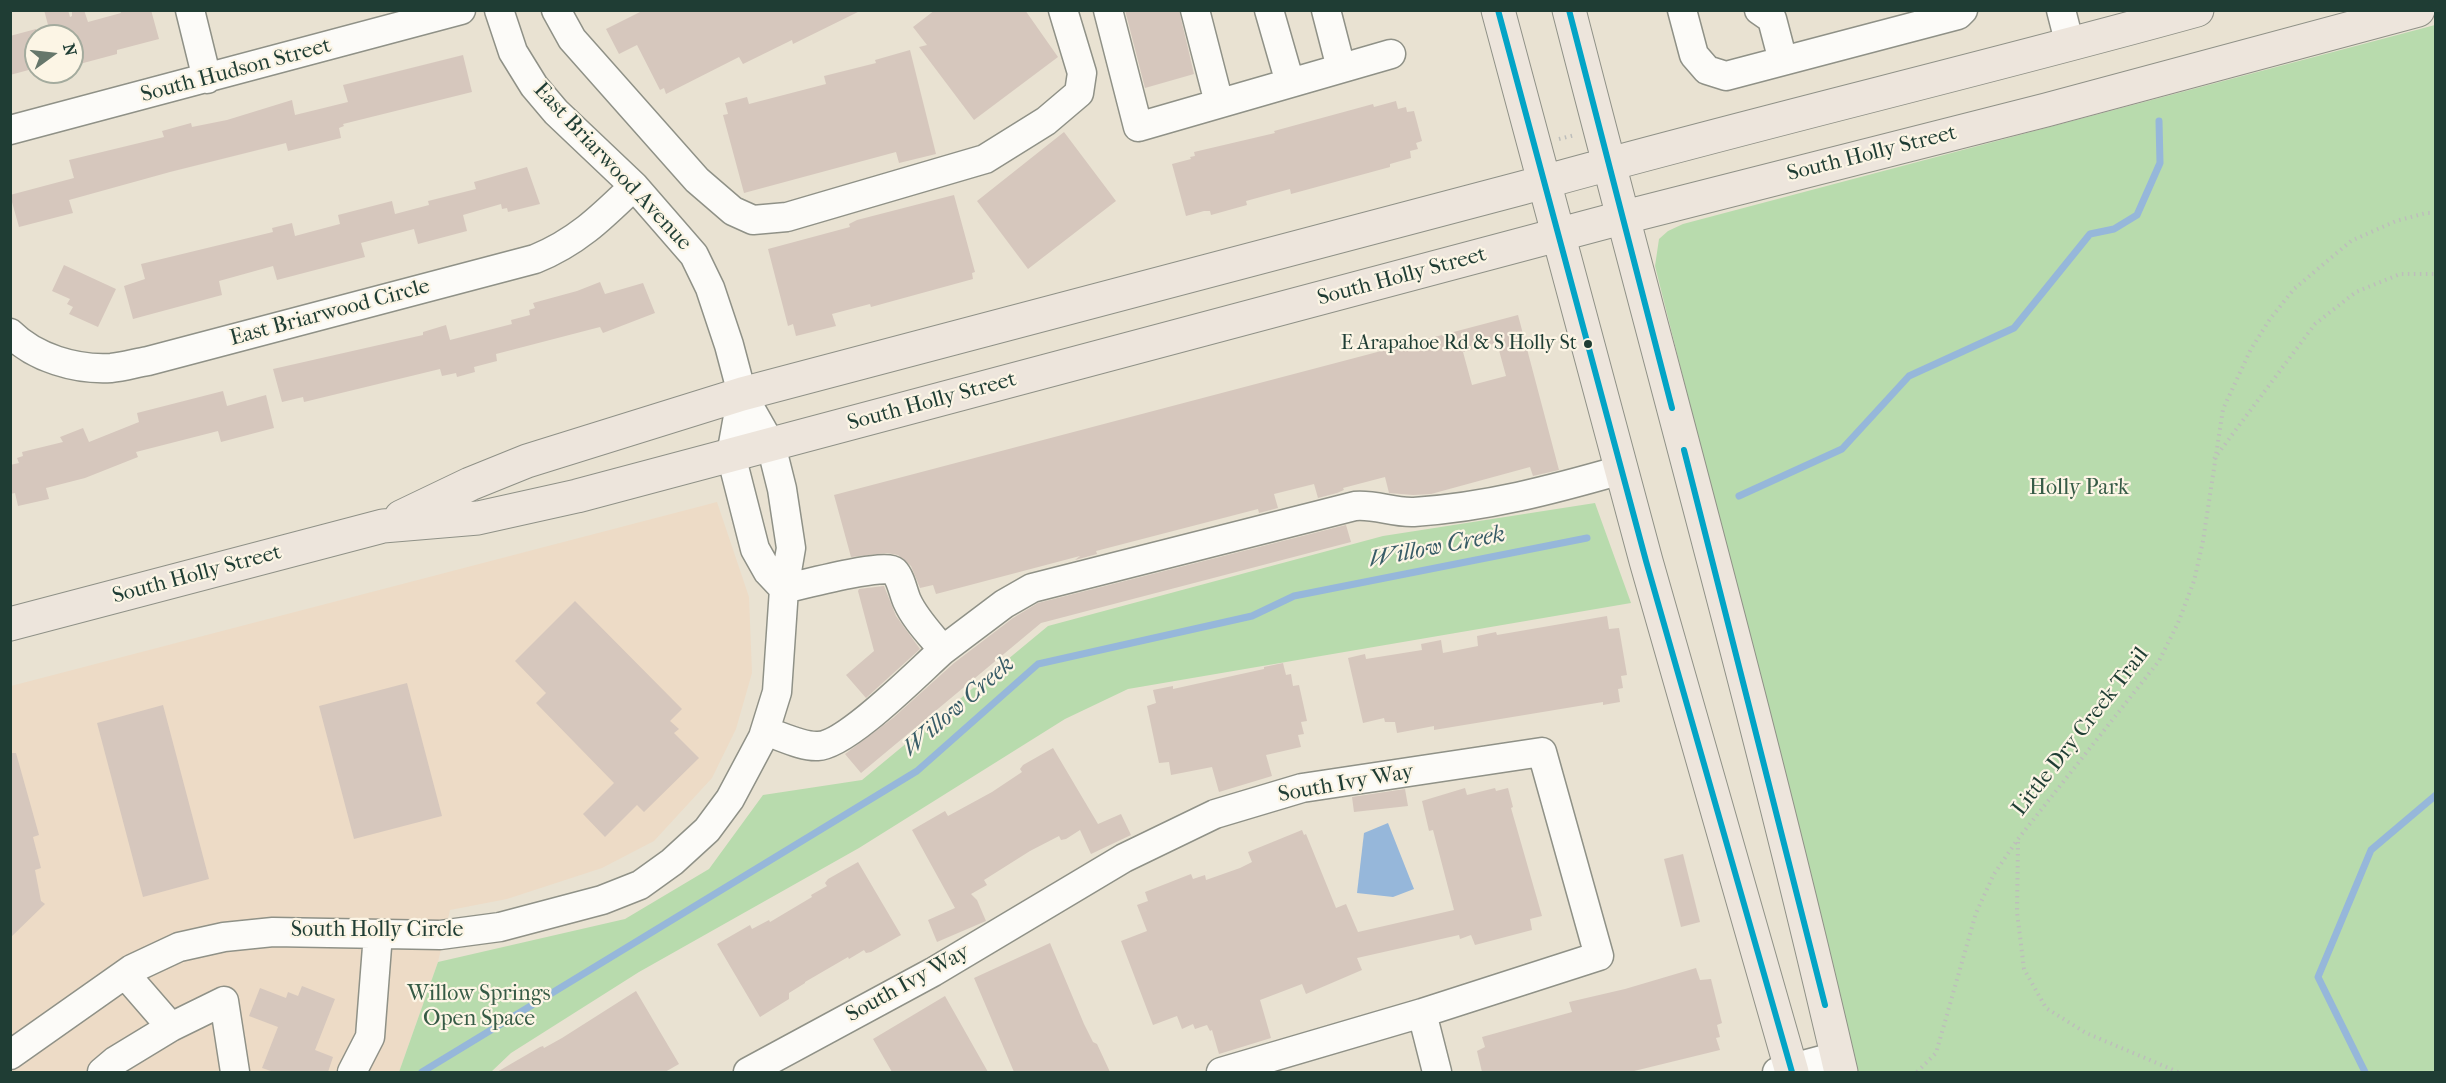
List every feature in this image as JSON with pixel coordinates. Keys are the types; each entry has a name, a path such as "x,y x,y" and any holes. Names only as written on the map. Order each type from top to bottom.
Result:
{"main road":[{"path":"1498,10 1557,236 1787,1071"},
{"path":"1569,10 1621,218 1709,543 1839,1064"},
{"name":"South Holly Street","path":"383,526 470,484 527,461 742,394 2197,10"},
{"name":"South Holly Street","path":"10,624 383,526 478,518 578,496 1621,218 2024,116 2418,10"}],"street":[{"path":"190,10 207,79"},
{"name":"South Hudson Street","path":"10,130 461,10"},
{"name":"East Briarwood Avenue","path":"499,10 513,52 534,86 556,112 634,186 694,255 710,288 742,394"},
{"path":"556,10 572,39 697,180 733,211 753,220 786,217 985,159 1046,120 1079,93 1082,73 1063,10"},
{"path":"1108,10 1138,127 1391,54"},
{"path":"1195,10 1219,103"},
{"path":"1269,10 1290,83"},
{"path":"1326,10 1341,68"},
{"path":"1682,10 1694,55 1707,70 1726,76 1958,15 1963,10"},
{"path":"1759,10 1772,19 1783,62"},
{"path":"2061,10 2070,45"},
{"name":"East Briarwood Circle","path":"10,333 37,353 69,363 111,368 148,361 535,259 560,248 591,228 634,186"},
{"path":"742,394 731,455 755,549 768,572 784,589 856,573 887,568 892,570 896,574 908,604 943,650"},
{"name":"South Holly Circle","path":"10,1054 125,974 179,947 224,937 273,932 440,934 500,927 602,900 640,885 672,862 707,830 730,799 745,774 765,731 777,692 784,589 791,548 782,489 771,445 742,394"},
{"path":"765,731 819,746 847,733 943,650 1004,603 1032,588 1355,506 1366,505 1395,512 1503,501 1621,470"},
{"name":"South Ivy Way","path":"748,1072 933,972 1124,858 1215,813 1302,788 1542,752 1599,956 1422,1014"},
{"path":"352,1072 370,1037 378,934"},
{"path":"125,974 171,1027"},
{"path":"102,1072 115,1061 171,1027 224,1001 235,1072"},
{"path":"1221,1072 1422,1014 1437,1072"},
{"path":"1787,1071 1839,1064"}],"path":[{"name":"Little Dry Creek Trail","path":"1917,1072 1936,1053 1976,913 1995,874 2019,839 2158,661 2173,633 2194,581 2199,561 2223,409 2251,349 2270,319 2294,289 2351,241 2396,221 2436,213"},
{"path":"2214,460 2315,324 2356,292 2400,274 2436,274"},
{"path":"2019,839 2017,912 2024,969 2046,1008 2086,1033 2178,1072"}],"shaded area":[{"path":"717,502 749,597 752,673 736,729 712,778 654,841 602,868 507,899 450,910 438,962 399,1072 11,1072 11,686"}],"green space":[{"name":"Holly Park","path":"2435,25 2435,1072 1858,1072 1655,266 1659,239 1668,231 1683,224"},
{"name":"Willow Springs Open Space","path":"1595,503 1631,603 1128,689 1065,719 859,848 639,972 511,1053 491,1072 399,1072 438,962 625,919 709,869 763,795 862,780 1048,626 1383,536"}],"water":[{"path":"1388,823 1414,889 1393,897 1357,893 1364,833"}],"building":[{"path":"44,10 68,10 70,17 72,10 84,10 88,22 121,13 120,10 151,10 159,39 117,50 117,54 84,63 84,24 48,24"},
{"path":"644,10 862,10 793,44 792,40 743,64 739,57 666,94 664,88 660,90 637,45 619,54 606,29"},
{"path":"935,10 1025,10 1058,57 974,120 919,47 927,45 913,27"},
{"path":"1125,10 1179,10 1194,74 1145,88"},
{"path":"24,32 24,71 10,75 10,36"},
{"path":"910,50 936,154 899,163 896,152 744,193 723,115 728,114 725,103 747,97 749,104 826,84 824,76 876,63 875,60"},
{"path":"463,55 472,92 343,124 344,126 339,128 341,138 288,151 286,143 69,200 73,213 19,227 10,195 74,178 69,160 164,137 162,131 191,123 192,127 227,120 292,100 295,115 348,102 343,85"},
{"path":"1396,101 1398,109 1406,107 1407,112 1414,111 1422,141 1416,143 1418,149 1410,151 1411,158 1390,164 1390,167 1291,194 1290,189 1246,201 1247,205 1211,215 1210,211 1204,211 1186,216 1172,164 1191,159 1190,157 1195,156 1194,152 1275,133 1274,131 1373,104 1374,107"},
{"path":"1064,132 1116,201 1028,269 977,201"},
{"path":"527,167 540,204 508,212 507,208 502,209 501,204 463,215 467,231 418,244 414,229 361,243 365,257 277,280 273,266 219,281 222,295 133,319 124,286 145,279 141,264 273,232 272,228 292,223 295,236 340,224 338,215 392,201 395,214 429,205 428,201 476,189 474,182"},
{"path":"954,195 975,272 972,273 973,279 871,307 870,304 832,314 836,326 796,336 793,324 788,326 768,249 850,227 849,224 857,220"},
{"path":"64,265 116,289 98,327 69,314 73,307 67,304 70,299 52,291"},
{"path":"600,282 605,294 643,283 655,313 603,333 600,327 496,354 497,361 474,367 475,372 457,377 456,373 442,376 440,369 304,402 303,397 282,402 273,369 423,335 423,332 446,325 450,340 512,324 511,320 530,315 529,310 535,308 533,303"},
{"path":"1518,315 1559,470 1533,476 1530,467 1431,494 1389,493 1385,477 1343,488 1344,490 1337,493 1318,498 1314,484 1274,494 1278,508 1259,513 1258,509 1096,551 1097,554 1075,560 1080,556 936,594 933,585 920,588 911,566 898,555 887,553 851,557 834,495","holes":["1497,343 1506,376 1472,385 1463,352"]},
{"path":"223,391 227,406 266,395 274,428 221,442 218,431 136,452 138,457 85,478 46,488 49,499 18,506 15,493 10,494 10,465 19,463 17,458 23,456 22,452 63,442 60,437 83,428 89,442 139,422 137,413"},
{"path":"1346,525 1351,542 1041,623 861,773 845,754 893,718 954,663 1013,618 1038,603"},
{"path":"884,586 896,616 920,649 866,698 846,675 874,651 858,591"},
{"path":"575,601 682,709 670,721 679,729 674,733 699,758 644,812 637,805 605,837 583,814 614,783 536,703 546,693 515,661"},
{"path":"1607,616 1609,629 1619,628 1627,675 1621,676 1623,688 1618,689 1620,702 1603,705 1603,702 1434,730 1434,726 1397,733 1395,722 1385,722 1384,718 1363,723 1348,658 1365,654 1366,659 1422,650 1421,644 1441,640 1443,653 1478,646 1477,636 1496,632 1497,635"},
{"path":"1283,663 1286,675 1291,674 1293,686 1299,685 1307,721 1301,722 1304,734 1298,735 1301,747 1266,755 1272,776 1219,792 1212,767 1171,775 1169,762 1159,763 1147,706 1156,703 1153,690 1173,686 1173,689"},
{"path":"407,683 442,816 354,839 319,706"},
{"path":"163,705 209,879 143,897 97,723"},
{"path":"1053,748 1098,824 1121,814 1131,835 1091,854 1080,830 1066,839 1061,840 1059,836 1030,851 984,880 987,885 971,894 977,900 986,921 937,942 928,920 955,908 912,830 945,811 948,816 992,792 1022,772 1020,769 1023,765"},
{"path":"10,753 16,753 39,835 33,837 41,868 35,870 41,901 45,904 10,938"},
{"path":"1465,788 1467,795 1495,788 1496,791 1508,788 1513,807 1511,808 1542,916 1530,919 1532,930 1475,945 1471,935 1460,939 1459,935 1357,958 1362,970 1306,994 1302,984 1260,1000 1271,1038 1219,1054 1212,1030 1210,1031 1207,1025 1195,1029 1193,1024 1182,1029 1177,1016 1153,1025 1121,941 1147,931 1137,905 1148,901 1145,892 1191,874 1193,879 1205,875 1206,880 1240,868 1252,862 1248,852 1302,830 1304,835 1306,834 1336,908 1346,904 1358,932 1454,910 1433,830 1429,831 1422,801"},
{"path":"1405,789 1408,806 1354,812 1352,797"},
{"path":"1683,854 1700,922 1681,927 1664,859"},
{"path":"858,862 901,935 871,952 866,953 864,950 849,959 848,957 805,982 789,993 789,999 760,1017 717,944 750,925 752,929 769,920 770,922 812,897 811,895 827,886 825,883 828,879"},
{"path":"1050,943 1084,1024 1093,1042 1097,1044 1110,1072 1014,1072 974,978"},
{"path":"1696,968 1700,980 1711,979 1722,1023 1717,1025 1720,1037 1716,1038 1720,1050 1630,1072 1482,1072 1477,1051 1485,1047 1482,1037 1572,1012 1569,1002 1625,989"},
{"path":"302,986 335,999 315,1050 333,1057 328,1072 274,1072 262,1068 278,1027 249,1016 260,988 286,998 288,992 298,996"},
{"path":"636,991 679,1064 665,1072 497,1072 540,1047 544,1048 562,1038"},
{"path":"945,996 988,1072 892,1072 873,1039"}],"waterway":[{"name":"Willow Creek","path":"1739,496 1842,449 1909,376 2014,328 2090,234 2114,229 2137,215 2160,163 2159,121"},
{"name":"Willow Creek","path":"422,1072 917,771 1038,664 1252,616 1294,596 1587,538"},
{"path":"2365,1072 2318,977 2371,850 2436,795"}],"transit line":[{"path":"1498,10 1646,561 1792,1072"},
{"path":"1569,10 1672,408"},
{"path":"1684,450 1825,1005"}],"place":[{"name":"E Arapahoe Rd & S Holly St","path":"1588,344"}]}
